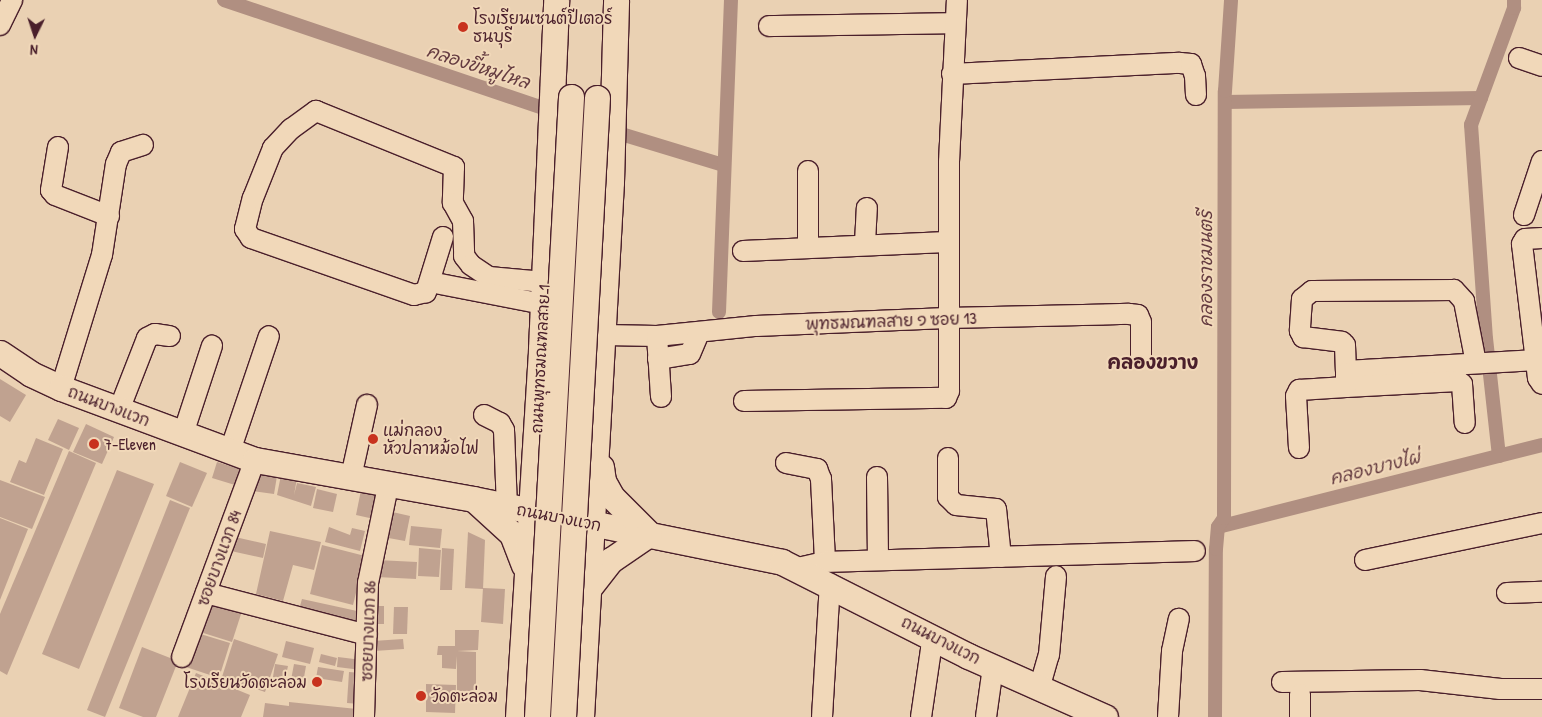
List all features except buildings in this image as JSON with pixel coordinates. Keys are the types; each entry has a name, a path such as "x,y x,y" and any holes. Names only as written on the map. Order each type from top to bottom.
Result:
{"main road":[{"name":"ถนนพุทธมณฑลสาย 1","path":"518,717 527,572 519,510 538,394 551,162 556,0"},
{"name":"ถนนพุทธมณฑลสาย 1","path":"537,717 572,97 573,0"},
{"path":"581,717 598,450 611,182 600,0"},
{"path":"563,717 606,93 616,0"},
{"name":"ถนนบางแวก","path":"0,353 32,374 61,388 255,460 351,477 388,486 473,499 519,510 649,534 764,558 798,568 828,573 936,639 1039,689 1072,710 1105,717"},
{"path":"538,394 546,454 566,470 581,467 587,457 600,405"},
{"path":"588,589 611,560 649,534 612,497 603,481 598,450"},
{"path":"473,499 512,534 527,572"},
{"path":"520,681 535,597 551,576 562,577 576,594 584,660"}],"street":[{"path":"0,25 12,0"},
{"path":"744,400 946,398 949,391 947,242 954,23 957,0"},
{"path":"769,26 954,23"},
{"path":"1519,58 1542,66"},
{"path":"952,74 1180,63 1191,64 1195,76 1196,95"},
{"path":"443,237 426,292 414,295 247,235 245,229 253,198 273,148 291,129 316,111 450,164 455,171 453,203 463,221 464,256 471,265 489,277 544,293"},
{"path":"61,388 94,288 109,216 116,164 121,152 143,144"},
{"path":"58,147 51,190 55,195 109,216"},
{"path":"1524,215 1542,161"},
{"path":"808,171 808,248"},
{"path":"866,243 867,208"},
{"path":"1542,238 1525,239 1522,244 1538,378 1542,384"},
{"path":"743,251 866,243 947,242"},
{"path":"430,282 544,293"},
{"path":"1346,379 1345,345 1342,342 1303,337 1301,315 1306,293 1454,290 1464,302 1483,363"},
{"name":"พุทธมณฑลสาย ๑ ซอย 13","path":"604,335 657,336 756,326 947,318 1138,315 1141,322 1141,356"},
{"path":"658,359 690,354 699,333"},
{"path":"118,410 147,338 155,334 170,336"},
{"path":"230,451 269,336"},
{"path":"657,336 661,397"},
{"path":"183,434 212,346"},
{"path":"1298,448 1296,396 1299,390 1346,379 1483,363 1537,360"},
{"path":"1346,379 1458,381 1462,384 1465,423"},
{"path":"351,477 367,405"},
{"path":"484,415 500,423 504,430 519,510"},
{"path":"948,458 948,497 956,505 996,509 1001,556"},
{"name":"ซอยบางแวก 84","path":"182,657 255,460"},
{"path":"786,463 817,469 821,479 828,573 822,717"},
{"path":"877,477 878,560"},
{"name":"ซอยบางแวก 86","path":"364,717 368,583 388,486"},
{"path":"1365,560 1542,523"},
{"path":"828,573 878,560 1195,551"},
{"path":"1039,689 1049,655 1056,576"},
{"path":"1507,592 1542,592"},
{"path":"206,593 367,635"},
{"path":"1168,717 1172,651 1179,619"},
{"path":"921,717 931,649 936,639"},
{"path":"986,717 993,667"},
{"path":"1282,682 1420,680 1500,689 1542,689"},
{"path":"1300,694 1300,717"}],"waterway":[{"name":"คลองขี้หมูไหล","path":"224,0 557,113"},
{"path":"719,312 731,0"},
{"name":"คลองราชมนตรี","path":"1215,717 1216,549 1218,527 1224,518 1225,91 1231,0"},
{"path":"1499,456 1486,339 1471,125 1514,8 1514,0"},
{"path":"1225,102 1481,98"},
{"name":"คลองขี้หมูไหล","path":"608,130 723,165"},
{"name":"คลองบางไผ่","path":"1218,527 1542,445"}],"place":[{"name":"โรงเรียนเซนต์ปีเตอร์ ธนบุรี","path":"463,27"},
{"name":"แม่กลอง หัวปลาหม้อไฟ","path":"373,439"},
{"name":"7-Eleven","path":"94,444"},
{"name":"โรงเรียนวัดตะล่อม","path":"317,682"},
{"name":"วัดตะล่อม","path":"421,696"}],"district":[{"name":"คลองขวาง","path":"1153,363"}]}
